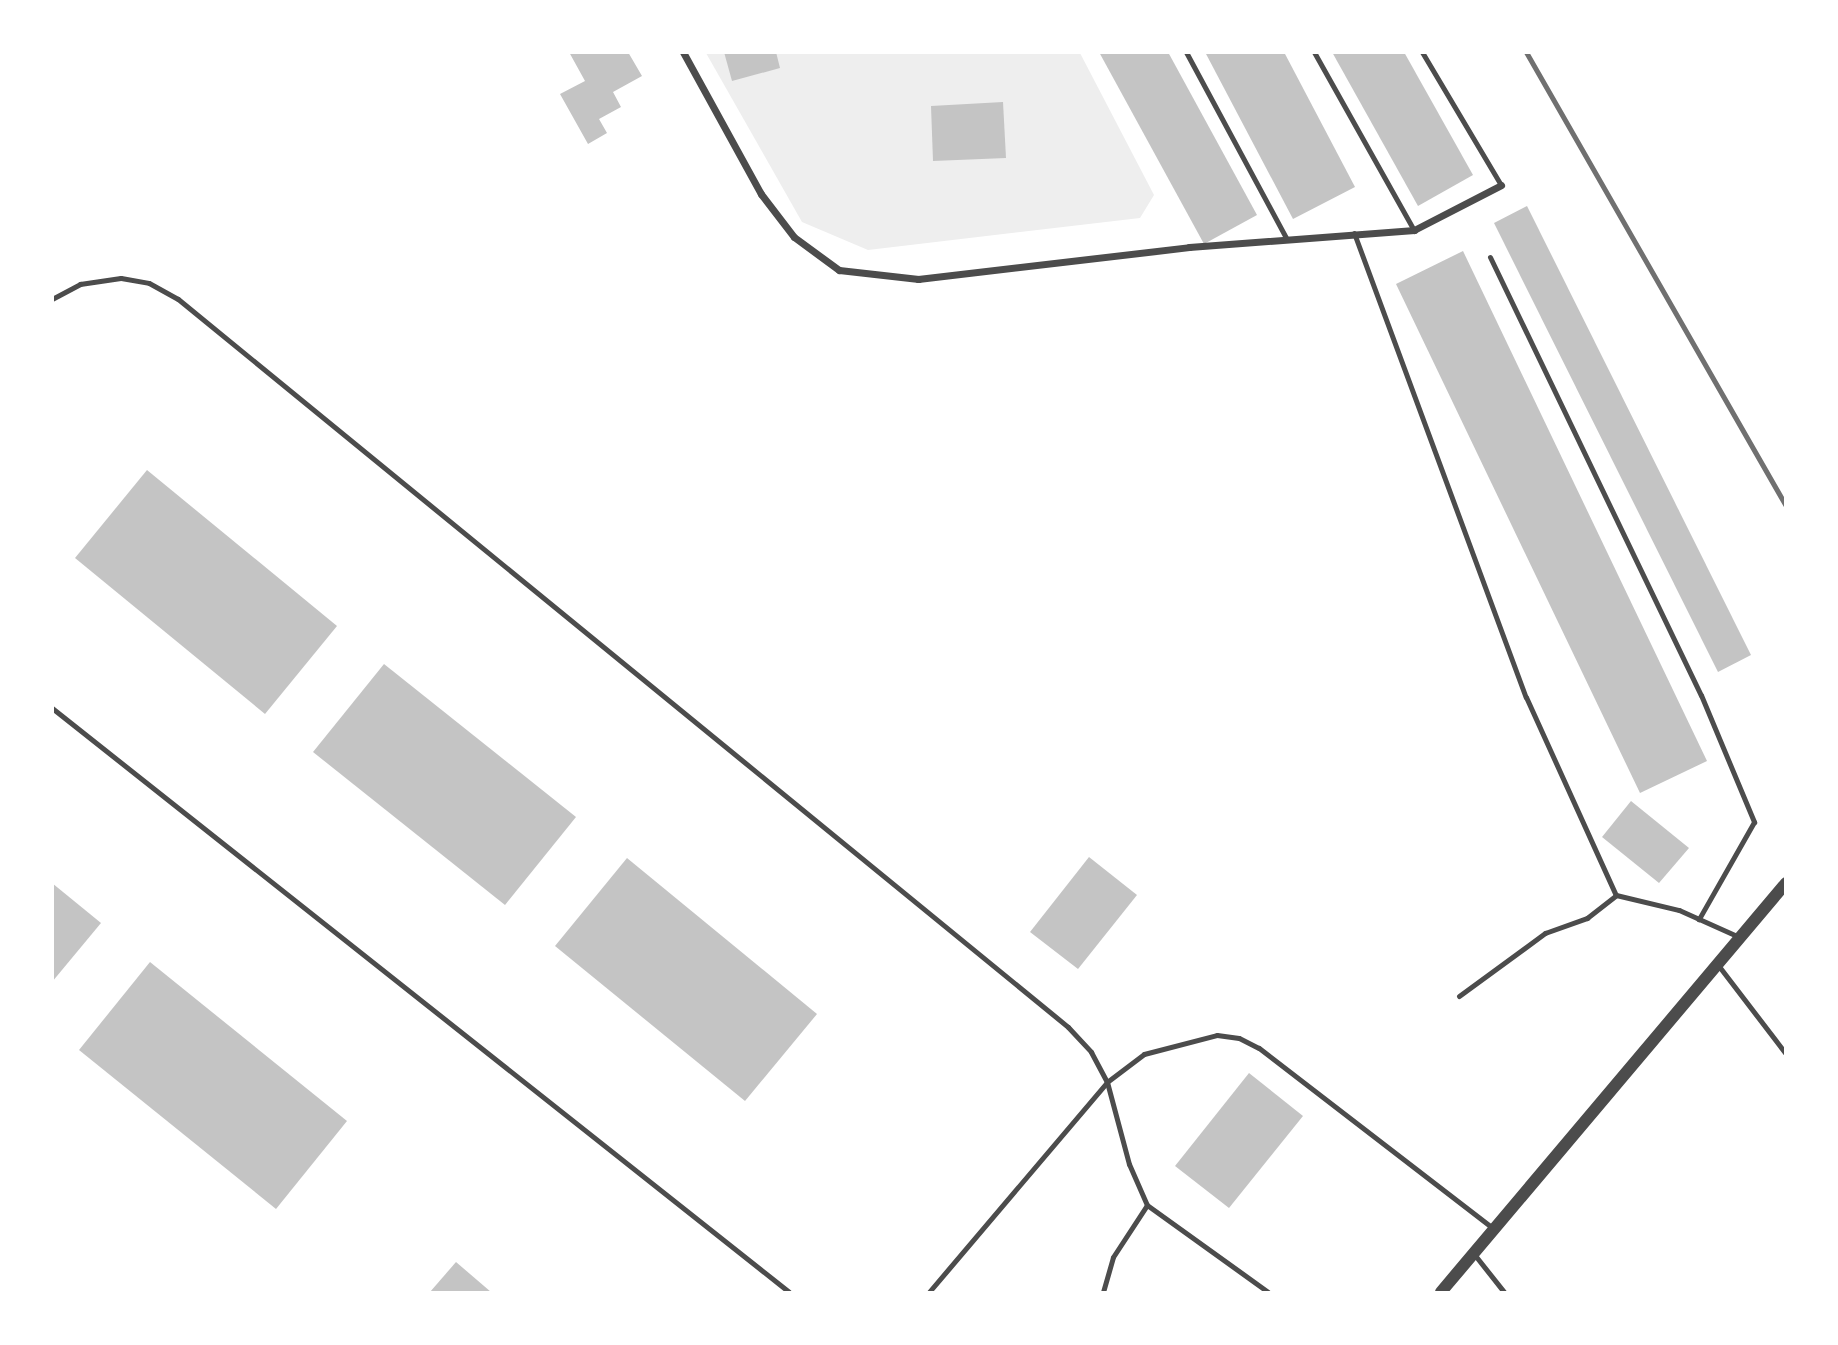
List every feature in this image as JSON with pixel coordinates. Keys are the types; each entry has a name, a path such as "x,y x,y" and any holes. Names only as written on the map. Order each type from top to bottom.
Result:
{"street":[{"path":"682,52 761,194 794,237 838,270 918,279 1286,238 1414,230 1501,185"},
{"path":"1441,1293 1786,883"}],"lane":[{"path":"1186,52 1286,238"},
{"path":"1314,52 1414,230"},
{"path":"1422,52 1501,185"},
{"path":"1354,233 1525,697 1616,895 1699,919 1741,938"},
{"path":"1490,257 1701,695 1754,822 1699,919"},
{"path":"52,299 80,284 121,278 149,283 178,299 1069,1027 1091,1052 1107,1082 1129,1164 1147,1205 1268,1293"},
{"path":"52,708 789,1293"},
{"path":"1459,996 1545,933 1587,918 1616,895"},
{"path":"1718,965 1786,1054"},
{"path":"929,1293 1107,1082 1144,1054 1217,1035 1239,1038 1259,1048 1495,1230"},
{"path":"1103,1293 1113,1258 1147,1205"},
{"path":"1474,1254 1504,1293"}],"shaded area":[{"path":"706,53 1080,53 1154,195 1140,218 868,250 802,222"}],"building":[{"path":"569,52 628,52 642,76 613,92 621,107 599,119 607,133 588,144 560,94 585,81"},
{"path":"724,52 776,52 780,68 732,81"},
{"path":"1099,52 1168,52 1257,215 1204,244"},
{"path":"1205,52 1284,52 1355,187 1293,219"},
{"path":"1332,52 1404,52 1473,175 1418,206"},
{"path":"1003,102 1006,158 933,161 931,106"},
{"path":"1527,206 1751,655 1718,672 1494,223"},
{"path":"1463,251 1707,761 1640,793 1396,284"},
{"path":"147,470 337,626 265,714 75,558"},
{"path":"384,664 576,817 505,905 313,752"},
{"path":"1631,801 1689,848 1659,883 1602,837"},
{"path":"1089,857 1137,895 1078,969 1030,932"},
{"path":"627,858 817,1014 745,1101 555,946"},
{"path":"52,883 101,923 52,982"},
{"path":"150,962 347,1121 276,1209 79,1050"},
{"path":"1249,1073 1303,1116 1229,1208 1175,1166"},
{"path":"456,1262 491,1292 430,1292"}],"railway":[{"path":"1526,52 1786,506"}]}
